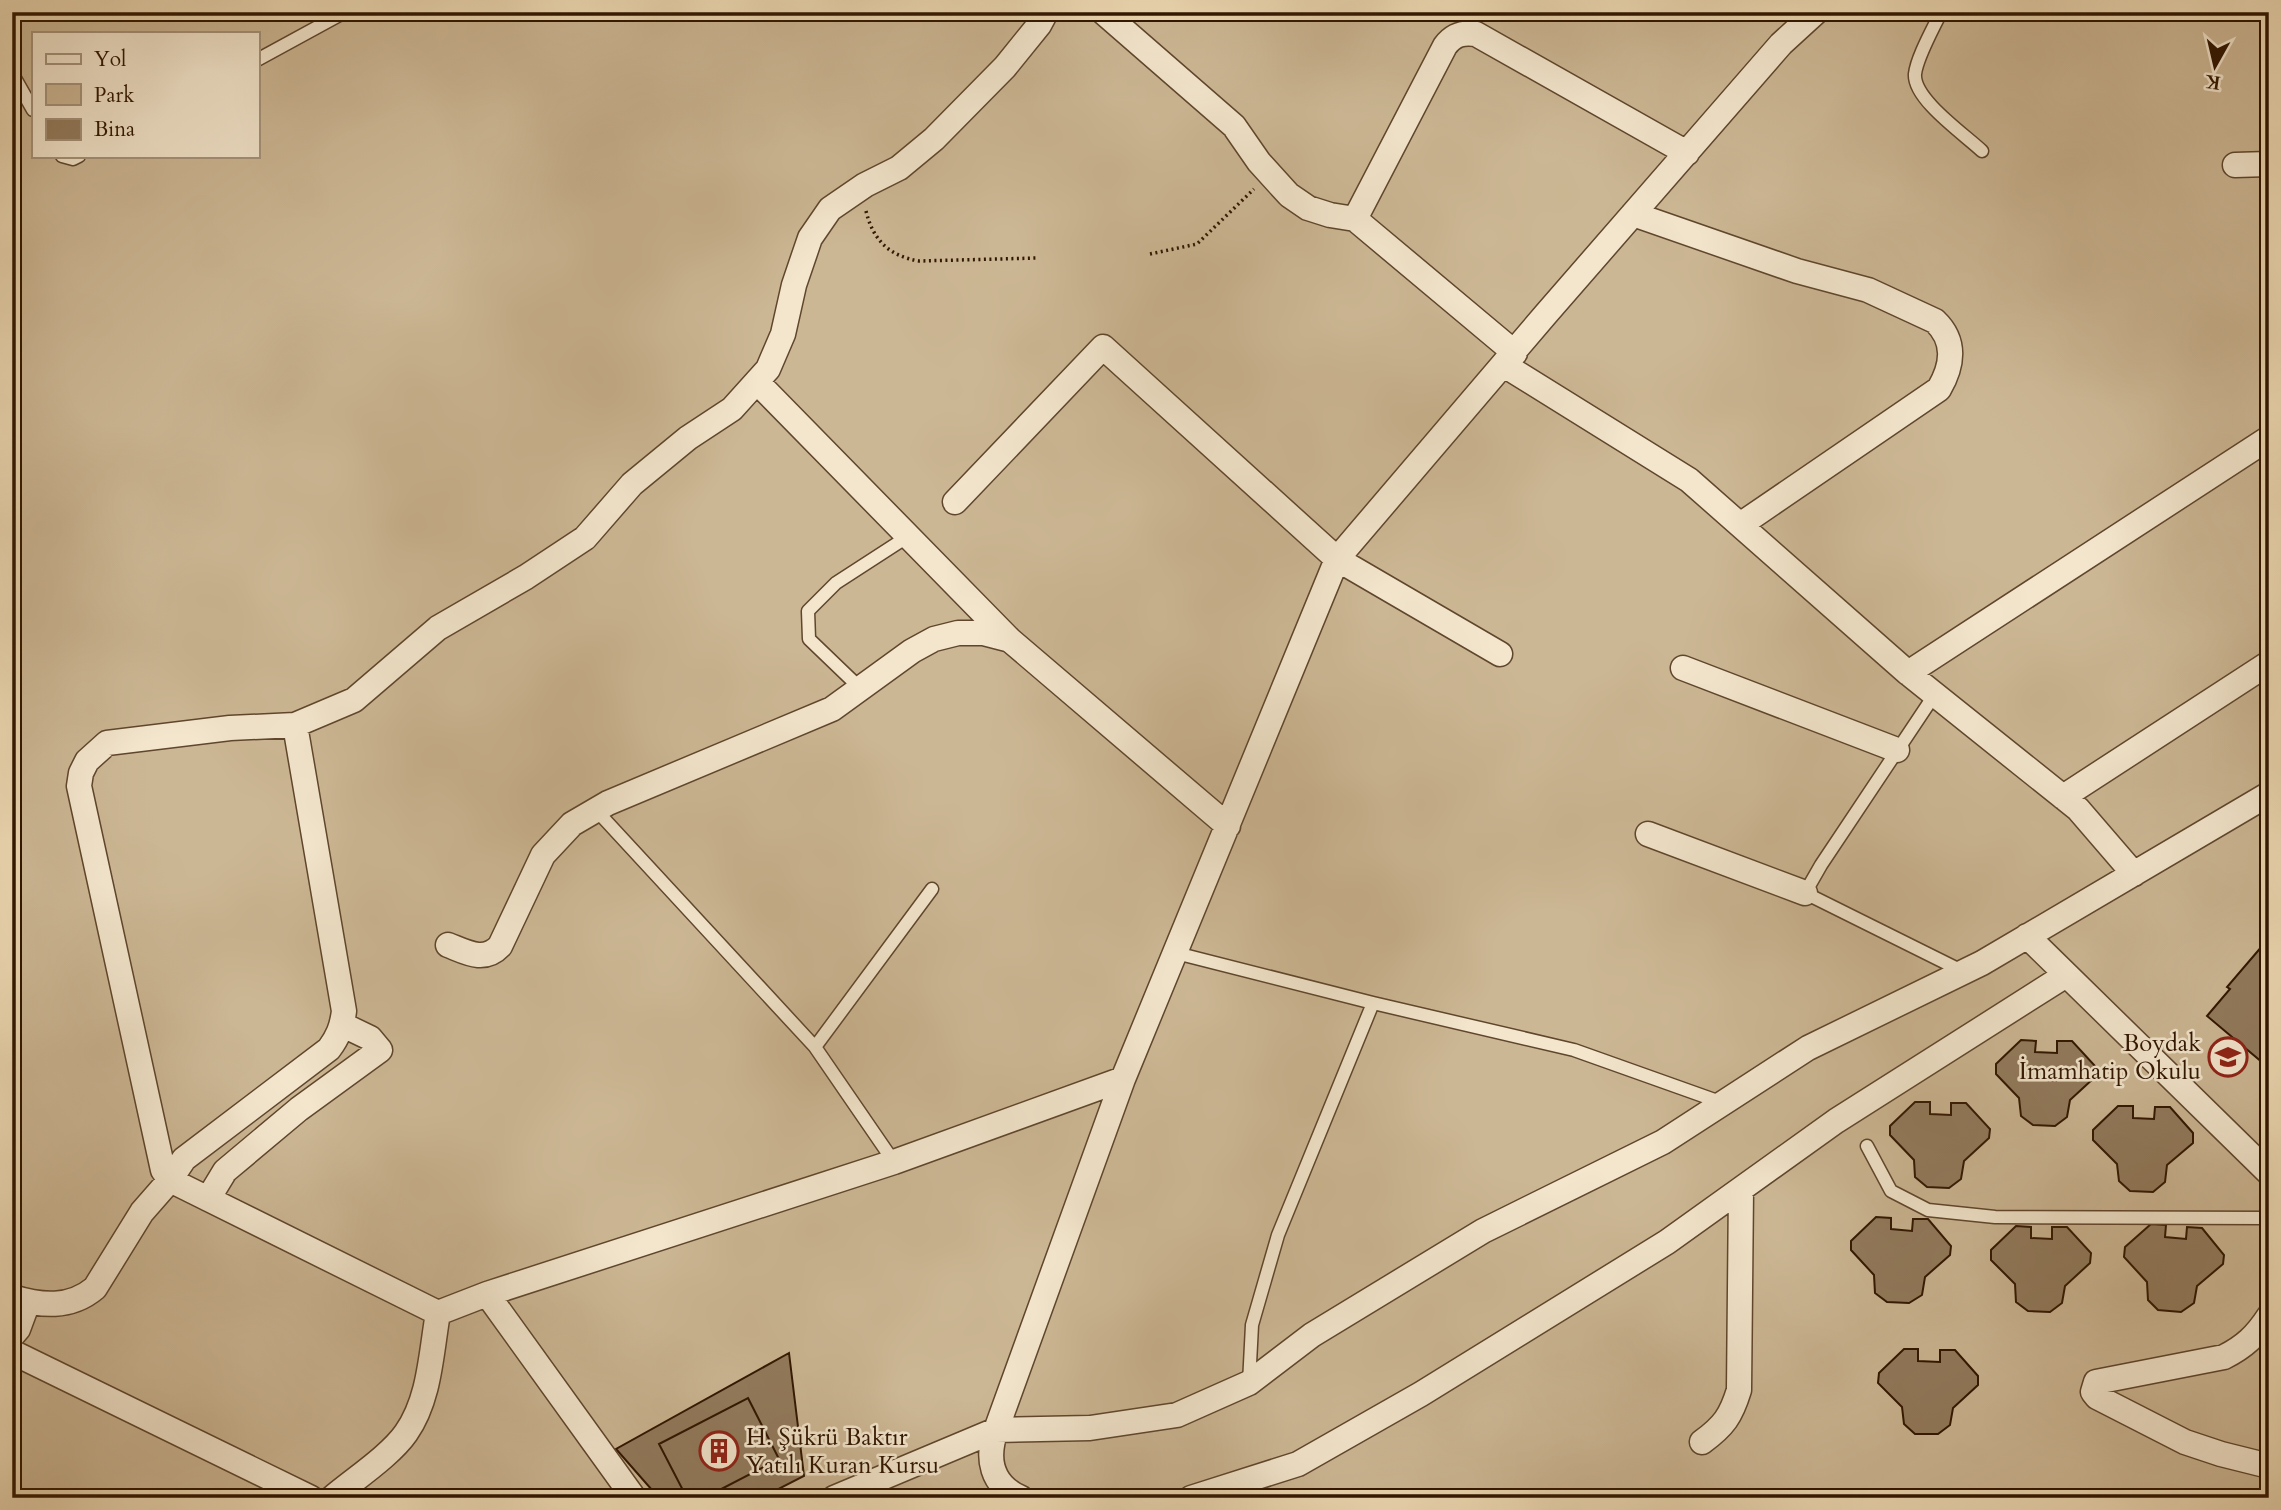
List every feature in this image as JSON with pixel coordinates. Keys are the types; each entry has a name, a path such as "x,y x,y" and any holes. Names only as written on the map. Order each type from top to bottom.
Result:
{"street":[{"path":"1046,12 1039,25 1005,67 934,139 900,168 865,186 830,209 810,238 794,285 783,334 768,369 732,408 688,438 632,484 586,537 526,577 438,628 354,700 295,725 230,728 107,743 95,750 81,773 79,786 163,1170 170,1180 438,1313 487,1294 894,1162 1123,1079"},
{"path":"1103,12 1234,126 1289,195 1308,208 1355,219 1510,359 1689,480 1908,673 2078,809 2134,874"},
{"path":"1004,1493 993,1472 990,1458 996,1430 1123,1079 1337,559 1633,214 1782,44 1816,12"},
{"path":"1355,219 1444,46 1450,39 1467,32 1476,34 1687,153"},
{"path":"2235,165 2269,164"},
{"path":"1633,214 1797,271 1868,290 1935,321 1949,339 1950,364 1939,388 1740,525"},
{"path":"956,502 1103,347 1337,559 1500,654"},
{"path":"757,382 1010,640 1228,826"},
{"path":"1908,673 2269,438"},
{"path":"448,945 482,956 495,951 500,946 543,855 572,824 596,810 739,746 832,709 912,651 934,639 958,633 983,633 1010,640"},
{"path":"2063,797 2269,663"},
{"path":"1683,668 1897,750"},
{"path":"12,1336 18,1329 20,1300 67,1304 86,1295 94,1288 142,1212 184,1159 329,1049 337,1038 343,1025 344,1011 295,725"},
{"path":"834,1498 996,1430 1090,1428 1177,1415 1249,1383 1312,1335 1483,1231 1663,1142 1808,1048 1964,972 2269,794"},
{"path":"1647,834 1805,893"},
{"path":"2027,936 2259,1152 2269,1173"},
{"path":"1191,1498 1298,1464 1421,1394 1667,1242 1836,1121 2066,975"},
{"path":"208,1199 225,1171 299,1109 380,1050 370,1038 343,1025"},
{"path":"1702,1442 1720,1430 1733,1411 1739,1390 1741,1189"},
{"path":"487,1294 634,1498"},
{"path":"331,1498 406,1434 423,1399 438,1313"},
{"path":"2265,1329 2242,1348 2224,1357 2096,1382 2093,1392 2096,1398 2185,1442 2269,1466"},
{"path":"12,1352 311,1498"}],"lane":[{"path":"259,59 345,12"},
{"path":"1941,12 1916,69 1916,82 1924,98 1982,151"},
{"path":"12,73 32,108"},
{"path":"860,688 810,639 808,611 836,583 907,537"},
{"path":"1934,694 1805,893 1964,972"},
{"path":"596,810 815,1047 894,1162"},
{"path":"815,1047 932,889"},
{"path":"1176,953 1373,1003 1574,1049 1723,1103"},
{"path":"1249,1383 1252,1325 1278,1235 1373,1003"},
{"path":"1867,1146 1891,1191 1928,1210 1995,1217 2269,1218"}],"path":[{"path":"1150,254 1197,244 1235,210 1270,173"},
{"path":"865,186 864,205 869,225 879,242 890,252 904,258 919,261 1038,258"}],"green space":[{"path":"12,12 2269,12 2269,1498 12,1498"}],"building":[{"path":"2269,944 2269,1068 2207,1016 2230,989 2227,987 2263,945 2265,948"},
{"path":"2021,1040 2036,1041 2035,1052 2057,1053 2057,1041 2072,1041 2096,1067 2095,1077 2070,1100 2067,1117 2055,1126 2033,1125 2021,1116 2019,1098 1996,1074 1996,1064"},
{"path":"1915,1102 1930,1102 1930,1114 1951,1115 1951,1103 1966,1103 1990,1129 1989,1138 1964,1161 1961,1179 1949,1188 1927,1187 1915,1177 1914,1160 1890,1135 1890,1126"},
{"path":"2118,1106 2133,1106 2133,1118 2154,1119 2155,1107 2170,1107 2193,1133 2193,1143 2167,1165 2165,1182 2153,1192 2130,1191 2119,1181 2117,1164 2093,1140 2093,1130"},
{"path":"1876,1217 1891,1218 1891,1229 1912,1231 1913,1219 1928,1219 1951,1246 1950,1255 1925,1277 1922,1295 1909,1303 1887,1302 1875,1293 1874,1275 1851,1250 1851,1241"},
{"path":"2151,1224 2166,1225 2165,1237 2186,1239 2187,1227 2202,1228 2224,1255 2223,1264 2197,1286 2194,1303 2181,1312 2158,1310 2148,1300 2147,1282 2124,1257 2125,1247"},
{"path":"2016,1226 2031,1227 2031,1238 2052,1239 2052,1227 2067,1227 2091,1253 2090,1263 2065,1286 2062,1303 2050,1312 2028,1311 2016,1302 2015,1284 1991,1260 1991,1250"},
{"path":"1904,1349 1918,1349 1918,1361 1940,1362 1940,1350 1955,1350 1978,1376 1978,1385 1953,1408 1950,1425 1938,1434 1915,1434 1904,1424 1902,1407 1878,1383 1879,1373"},
{"path":"789,1353 804,1476 761,1498 704,1498 779,1459 748,1398 659,1444 687,1498 659,1498 616,1449"},
{"name":"H. Şükrü Baktır Yatılı Kuran Kursu","path":"748,1398 779,1459 704,1498 687,1498 659,1444"}],"place":[{"name":"Boydak İmamhatip Okulu","path":"2228,1057"},
{"name":"H. Şükrü Baktır Yatılı Kuran Kursu","path":"719,1451"}]}
